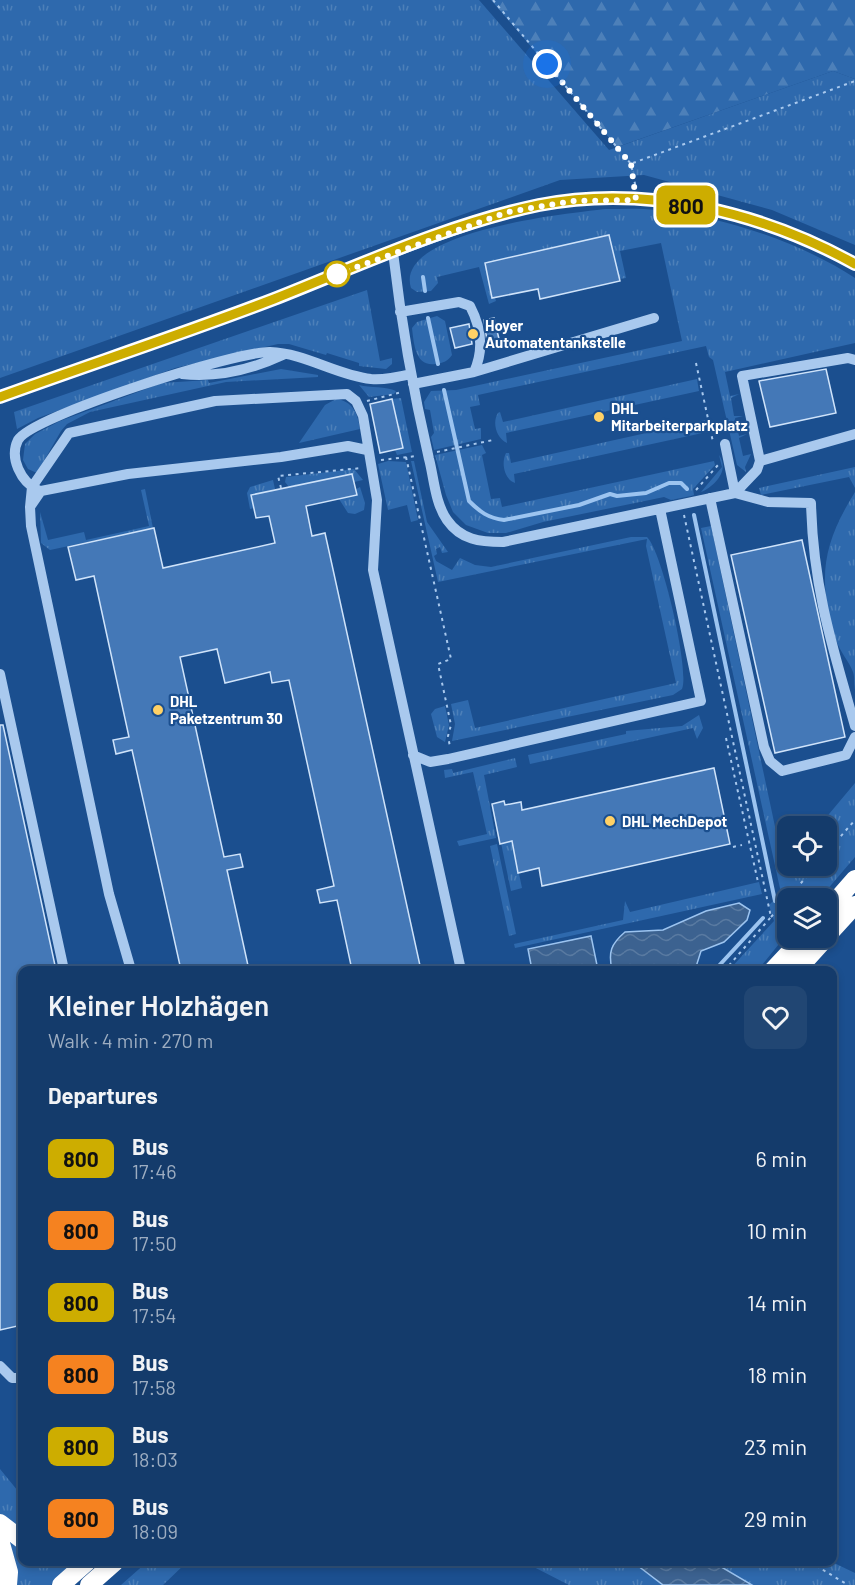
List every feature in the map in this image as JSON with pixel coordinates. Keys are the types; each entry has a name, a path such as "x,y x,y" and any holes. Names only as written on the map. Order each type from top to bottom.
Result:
{"highway":[{"path":"837,899 855,879"},
{"path":"837,925 855,905"},
{"path":"777,966 794,948"},
{"path":"800,966 816,948"},
{"path":"0,1523 18,1537"},
{"path":"0,1540 9,1572 8,1585"},
{"path":"61,1585 82,1566"},
{"path":"89,1585 110,1566"},
{"path":"105,1585 120,1566"}],"street":[{"path":"1,397 257,305 393,252 508,212 542,205 600,200 636,200 722,211 774,227 825,248 855,264"},
{"path":"393,252 400,312 412,379 439,502 446,519 457,531 469,539 503,542 735,493 768,502 812,503 812,547 818,594 855,726"},
{"path":"400,312 459,302 470,306 477,319 480,343 479,360 474,372"},
{"path":"37,489 21,474 15,458 17,442 26,431 47,420 176,373 268,352 285,354 369,379 412,379 474,372 654,318"},
{"path":"735,493 757,470 760,461 742,376 848,358 855,360"},
{"path":"130,966 109,894 31,526 30,507 37,489 69,433 215,401 347,394 356,401 363,416 377,500 373,570 460,966"},
{"path":"760,461 855,434"},
{"path":"719,445 735,493"},
{"path":"37,489 128,474 281,457 348,446 367,450"},
{"path":"704,500 764,747 770,761 782,771 846,755 855,737"},
{"path":"413,755 430,762 452,758 702,701 660,509"},
{"path":"0,674 63,966"},
{"path":"0,1366 12,1378 18,1378"}],"path":[{"path":"492,0 631,164 636,200"},
{"path":"631,164 855,81"},
{"path":"696,363 719,445"},
{"path":"369,411 367,401 402,392"},
{"path":"447,450 493,440"},
{"path":"281,488 278,476 318,474 351,467 358,470 379,460 412,456"},
{"path":"704,500 696,488 718,466 716,456"},
{"path":"406,457 451,659 438,664 451,725 448,736 452,758"},
{"path":"681,505 771,917"},
{"path":"726,738 758,882"},
{"path":"837,840 855,820"},
{"path":"733,847 742,845"},
{"path":"728,966 807,876"},
{"path":"817,1566 848,1585"}],"green space":[{"path":"0,0 479,0 609,150 833,71 855,79 855,245 772,210 644,175 560,180 0,378"},
{"path":"491,0 855,0 855,79 833,71 617,147"},
{"path":"606,209 644,209 681,213 733,224 811,253 855,278 855,343 725,372 730,396 739,394 731,398 734,416 743,416 735,418 739,436 747,434 739,438 743,456 751,454 745,467 746,472 737,465 713,360 709,357 706,346 478,395 480,405 470,407 475,429 481,428 481,439 434,450 430,410 425,409 424,402 431,391 456,390 682,341 661,243 620,251 626,278 619,279 485,263 492,298 496,301 489,304 479,267 437,277 438,283 431,291 417,292 411,288 413,268 429,252 455,239 524,221"},
{"path":"367,290 380,361 392,358 392,364 386,369 359,366 359,363 327,353 326,355 289,344 278,344 175,368 38,418 17,429 14,412"},
{"path":"437,316 445,321 452,355 443,362 429,364 424,362 417,353 412,328 417,322"},
{"path":"281,369 318,375 318,377 226,382 90,412 67,424 37,473 28,469 23,460 25,444 35,434 60,421 162,383 208,380 209,383"},
{"path":"697,379 699,391 506,433 507,443 496,430 495,421 500,412 503,422"},
{"path":"359,385 396,391 394,394 369,397"},
{"path":"401,398 412,452 397,455 395,450 403,448 392,399"},
{"path":"336,399 351,405 358,418 360,429 299,443 325,405"},
{"path":"705,420 707,432 514,474 515,483 508,478 504,470 506,453 509,453 511,463"},
{"path":"482,445 486,453 482,455 491,499 500,498 502,507 714,461 715,465 693,489 694,495 691,496 671,500 664,497 543,522 506,533 488,533 466,525 453,512 435,455"},
{"path":"719,455 723,466 722,472 716,482 701,492 722,467"},
{"path":"388,461 406,462 418,520 411,522 407,505 388,510 378,464"},
{"path":"411,461 414,461 427,522 448,552 442,553 440,547 436,549 437,554 434,556 436,561 452,570 460,558 475,565 491,567 631,537 647,537 660,564 673,612 682,660 682,689 673,695 452,741 455,724 451,704 468,700 475,728 676,683 646,546 647,539 438,582"},
{"path":"855,467 855,488 849,477 761,495 759,488"},
{"path":"354,469 363,480 354,482 351,474 289,487 285,482 286,477"},
{"path":"273,480 275,489 251,495 254,508 250,509 247,493 250,487"},
{"path":"360,487 365,503 364,510 355,514 348,513 339,499"},
{"path":"145,489 153,528 50,550 41,543 40,512 48,540 84,532 86,540 149,526 141,490"},
{"path":"855,492 855,690 853,672 838,644 830,619 825,581 829,546 835,529"},
{"path":"711,526 777,836 777,875 701,528"},
{"path":"445,706 449,725 445,742 437,737 431,714 435,709"},
{"path":"699,715 703,728 697,739 693,728 530,764 528,755 626,734 626,731 682,726"},
{"path":"515,758 517,767 484,775 496,838 459,846 457,841 487,834 473,772 445,778 444,770 452,769 453,773"},
{"path":"855,783 855,857 829,888 780,888 777,876 837,876 837,816 827,816"},
{"path":"512,841 522,888 511,891 501,843"},
{"path":"497,844 516,934 509,936 490,846"},
{"path":"759,882 762,894 515,948 514,944 623,920 625,901 630,912"},
{"path":"777,897 777,946 761,966 733,966 774,921 769,905"},
{"path":"0,1469 18,1491 18,1530 0,1514"},
{"path":"12,1540 18,1544 18,1566 72,1566 51,1585 14,1585 9,1544"},
{"path":"837,1564 855,1573 855,1585 752,1585 720,1566"},
{"path":"142,1566 183,1566 163,1585 121,1585"},
{"path":"532,1566 638,1566 663,1585 569,1585"}],"water":[{"path":"739,903 750,910 747,920 724,942 701,951 696,966 611,966 612,949 616,940 625,932 663,930 706,911"},
{"path":"591,936 597,966 531,966 528,949"},
{"path":"638,1566 720,1566 752,1585 663,1585"}],"building":[{"path":"609,235 620,281 540,299 538,289 492,298 485,263"},
{"path":"494,318 499,339 487,341 484,320"},
{"path":"469,324 472,344 455,348 450,328"},
{"path":"826,369 836,413 770,427 759,381"},
{"path":"392,399 403,448 380,453 370,404"},
{"name":"DHL Paketzentrum 30","path":"352,474 357,495 306,506 312,536 325,533 420,966 351,966 337,900 320,903 317,890 334,886 289,680 272,683 270,672 225,683 217,649 180,657 224,857 240,854 243,867 227,870 248,966 180,966 132,750 116,754 113,740 129,737 94,576 76,580 68,547 154,528 163,568 275,543 269,516 256,518 251,495"},
{"path":"802,540 845,737 775,753 731,555"},
{"path":"0,725 3,725 55,966 18,966 18,1326 0,1330"},
{"name":"DHL MechDepot","path":"714,768 730,844 542,886 539,868 518,873 512,841 500,844 492,804 504,801 505,805 521,802 522,810"}],"waterway":[{"path":"423,277 425,291"},
{"path":"428,318 438,364"},
{"path":"444,390 469,501 489,516 504,520 579,505 610,494 617,496 646,493 669,483 681,483 687,489"},
{"path":"694,515 775,901"},
{"path":"719,966 763,918"}],"bus line":[{"name":"800","path":"0,397 257,305 393,252 508,212 542,205 573,201 636,200 722,211 774,227 825,248 855,264"}],"place":[{"name":"Hoyer Automatentankstelle","path":"473,334"},
{"name":"DHL Mitarbeiterparkplatz","path":"599,417"},
{"name":"DHL Paketzentrum 30","path":"158,710"},
{"name":"DHL MechDepot","path":"610,821"}],"route":[{"path":"337,274 332,276 508,212 573,201 636,200 636,184 631,164 547,64"}]}
